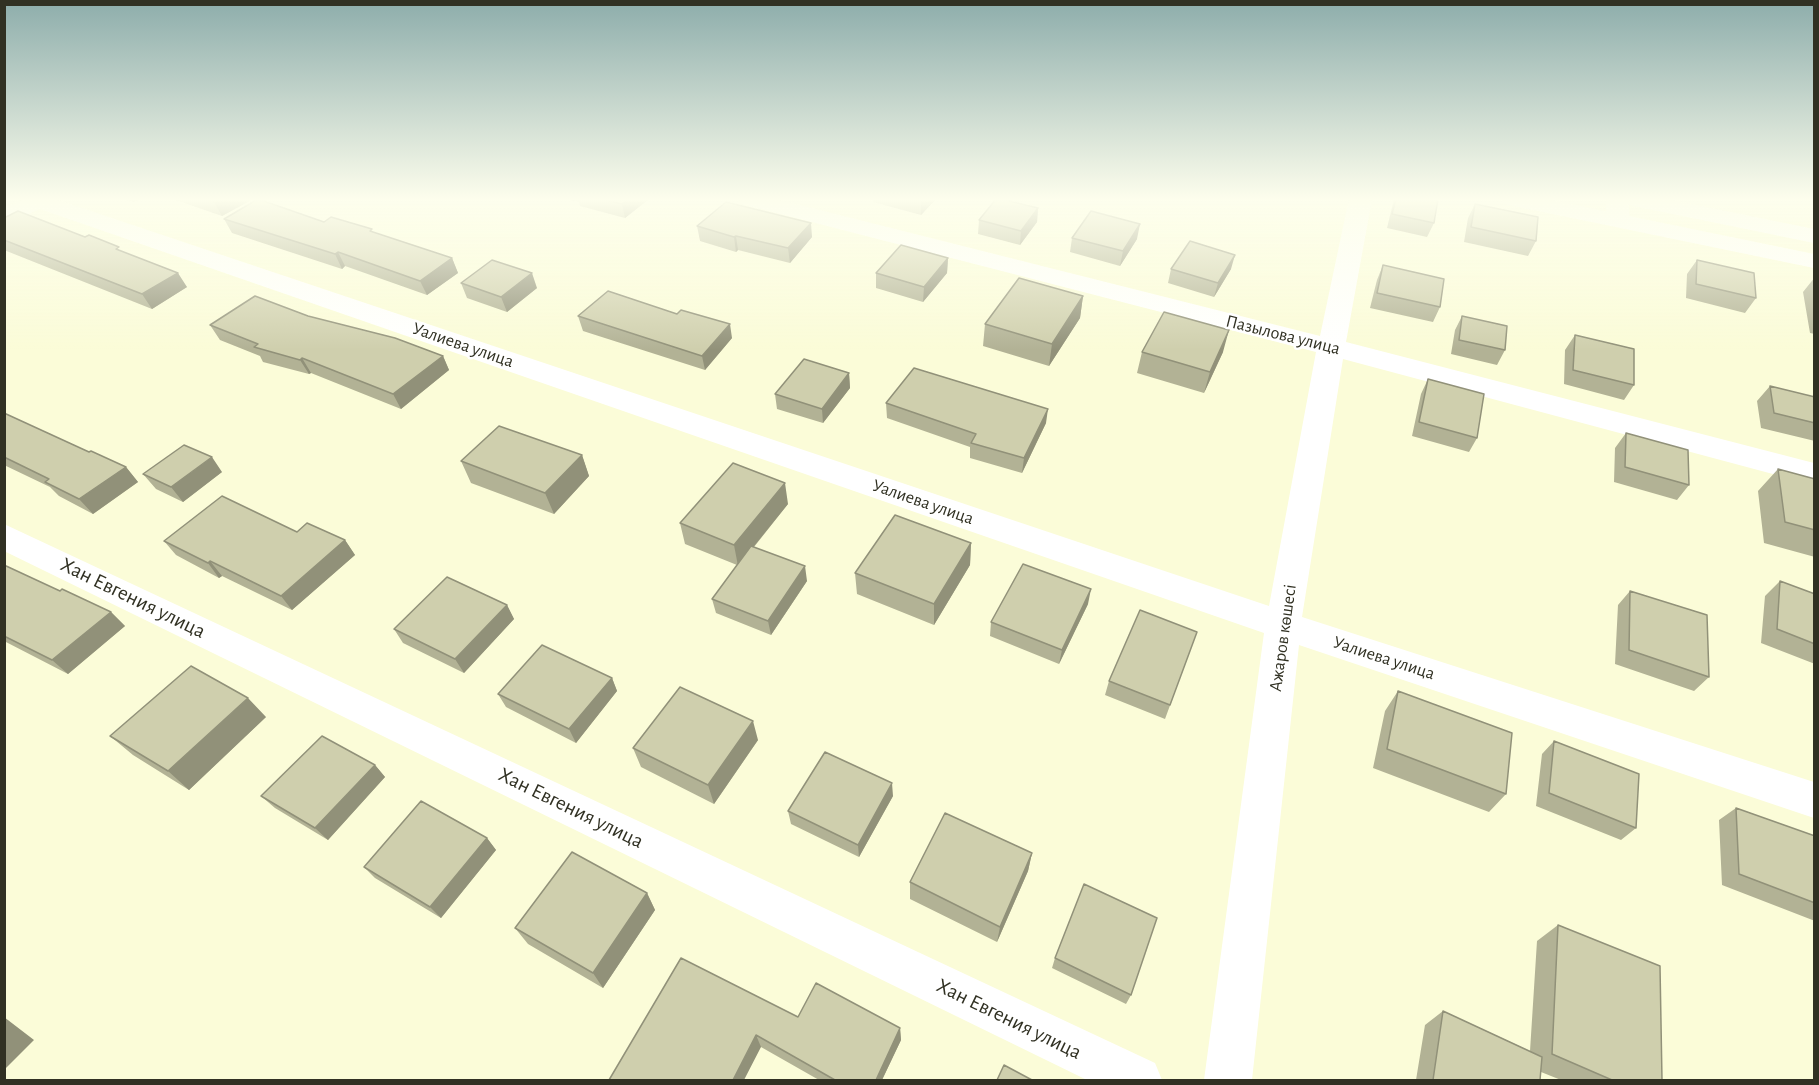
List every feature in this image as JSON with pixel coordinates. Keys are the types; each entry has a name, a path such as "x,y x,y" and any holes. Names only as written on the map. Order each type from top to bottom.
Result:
{"street":[{"name":"Уалиева улица","path":"185,250 1283,625 1815,800"},
{"name":"Пазылова улица","path":"949,250 1815,474"},
{"name":"Ажаров көшесі","path":"1228,1080 1283,625 1351,250"},
{"path":"1776,250 1815,261"},
{"name":"Хан Евгения улица","path":"4,536 1138,1080"}],"building":[{"path":"29,250 118,250 178,273 142,294"},
{"path":"321,250 427,250 452,258 420,281 338,252 335,254"},
{"path":"897,250 918,250 948,258 924,287 876,273"},
{"path":"1184,250 1218,250 1235,255 1218,283 1171,269"},
{"path":"492,260 532,273 501,297 461,283"},
{"path":"1697,260 1754,273 1756,298 1696,284"},
{"path":"1383,265 1444,279 1440,307 1377,293"},
{"path":"1019,278 1083,296 1052,344 985,324"},
{"path":"608,291 677,314 681,310 730,324 702,356 578,316"},
{"path":"255,296 308,316 395,338 443,356 393,394 302,358 300,360 254,347 258,344 210,325"},
{"path":"1164,312 1229,330 1210,372 1142,352"},
{"path":"1462,316 1507,326 1505,350 1459,340"},
{"path":"1575,335 1634,349 1634,385 1573,370"},
{"path":"804,359 849,373 822,409 775,394"},
{"path":"914,368 1048,409 1024,458 971,443 976,434 886,403"},
{"path":"1428,379 1484,394 1477,438 1419,422"},
{"path":"1770,386 1815,397 1815,423 1774,413"},
{"path":"4,413 126,467 79,499 45,482 49,479 4,457"},
{"path":"499,426 582,455 545,493 461,461"},
{"path":"1626,433 1688,450 1689,485 1625,467"},
{"path":"184,445 212,457 171,487 143,474"},
{"path":"733,463 785,483 734,545 680,523"},
{"path":"1778,469 1815,479 1815,530 1785,522"},
{"path":"222,496 297,532 307,523 345,540 281,596 164,541"},
{"path":"895,515 971,543 934,604 855,573"},
{"path":"751,546 805,566 768,621 712,599"},
{"path":"1023,564 1091,589 1062,650 991,622"},
{"path":"4,565 111,612 52,660 4,636"},
{"path":"447,577 507,605 455,659 394,629"},
{"path":"1780,581 1815,594 1815,644 1777,629"},
{"path":"1630,591 1707,615 1709,677 1629,650"},
{"path":"1140,610 1197,632 1170,705 1109,681"},
{"path":"542,645 612,678 569,729 498,694"},
{"path":"191,666 248,698 168,771 110,736"},
{"path":"680,687 753,721 708,785 633,748"},
{"path":"1398,691 1512,733 1506,794 1387,749"},
{"path":"322,736 375,765 315,828 261,796"},
{"path":"1554,741 1639,774 1636,828 1549,793"},
{"path":"825,752 892,783 858,845 788,811"},
{"path":"421,801 487,838 430,907 364,867"},
{"path":"1736,808 1815,836 1815,903 1739,874"},
{"path":"945,813 1032,853 1000,927 910,882"},
{"path":"572,852 647,893 593,973 515,928"},
{"path":"1084,884 1157,918 1131,995 1055,958"},
{"path":"1558,925 1660,966 1662,1080 1612,1080 1552,1054"},
{"path":"681,958 798,1017 816,983 900,1028 876,1080 835,1080 756,1035 733,1080 609,1080"},
{"path":"1443,1011 1542,1057 1540,1080 1433,1080"},
{"path":"1004,1065 1032,1080 997,1080"}]}
